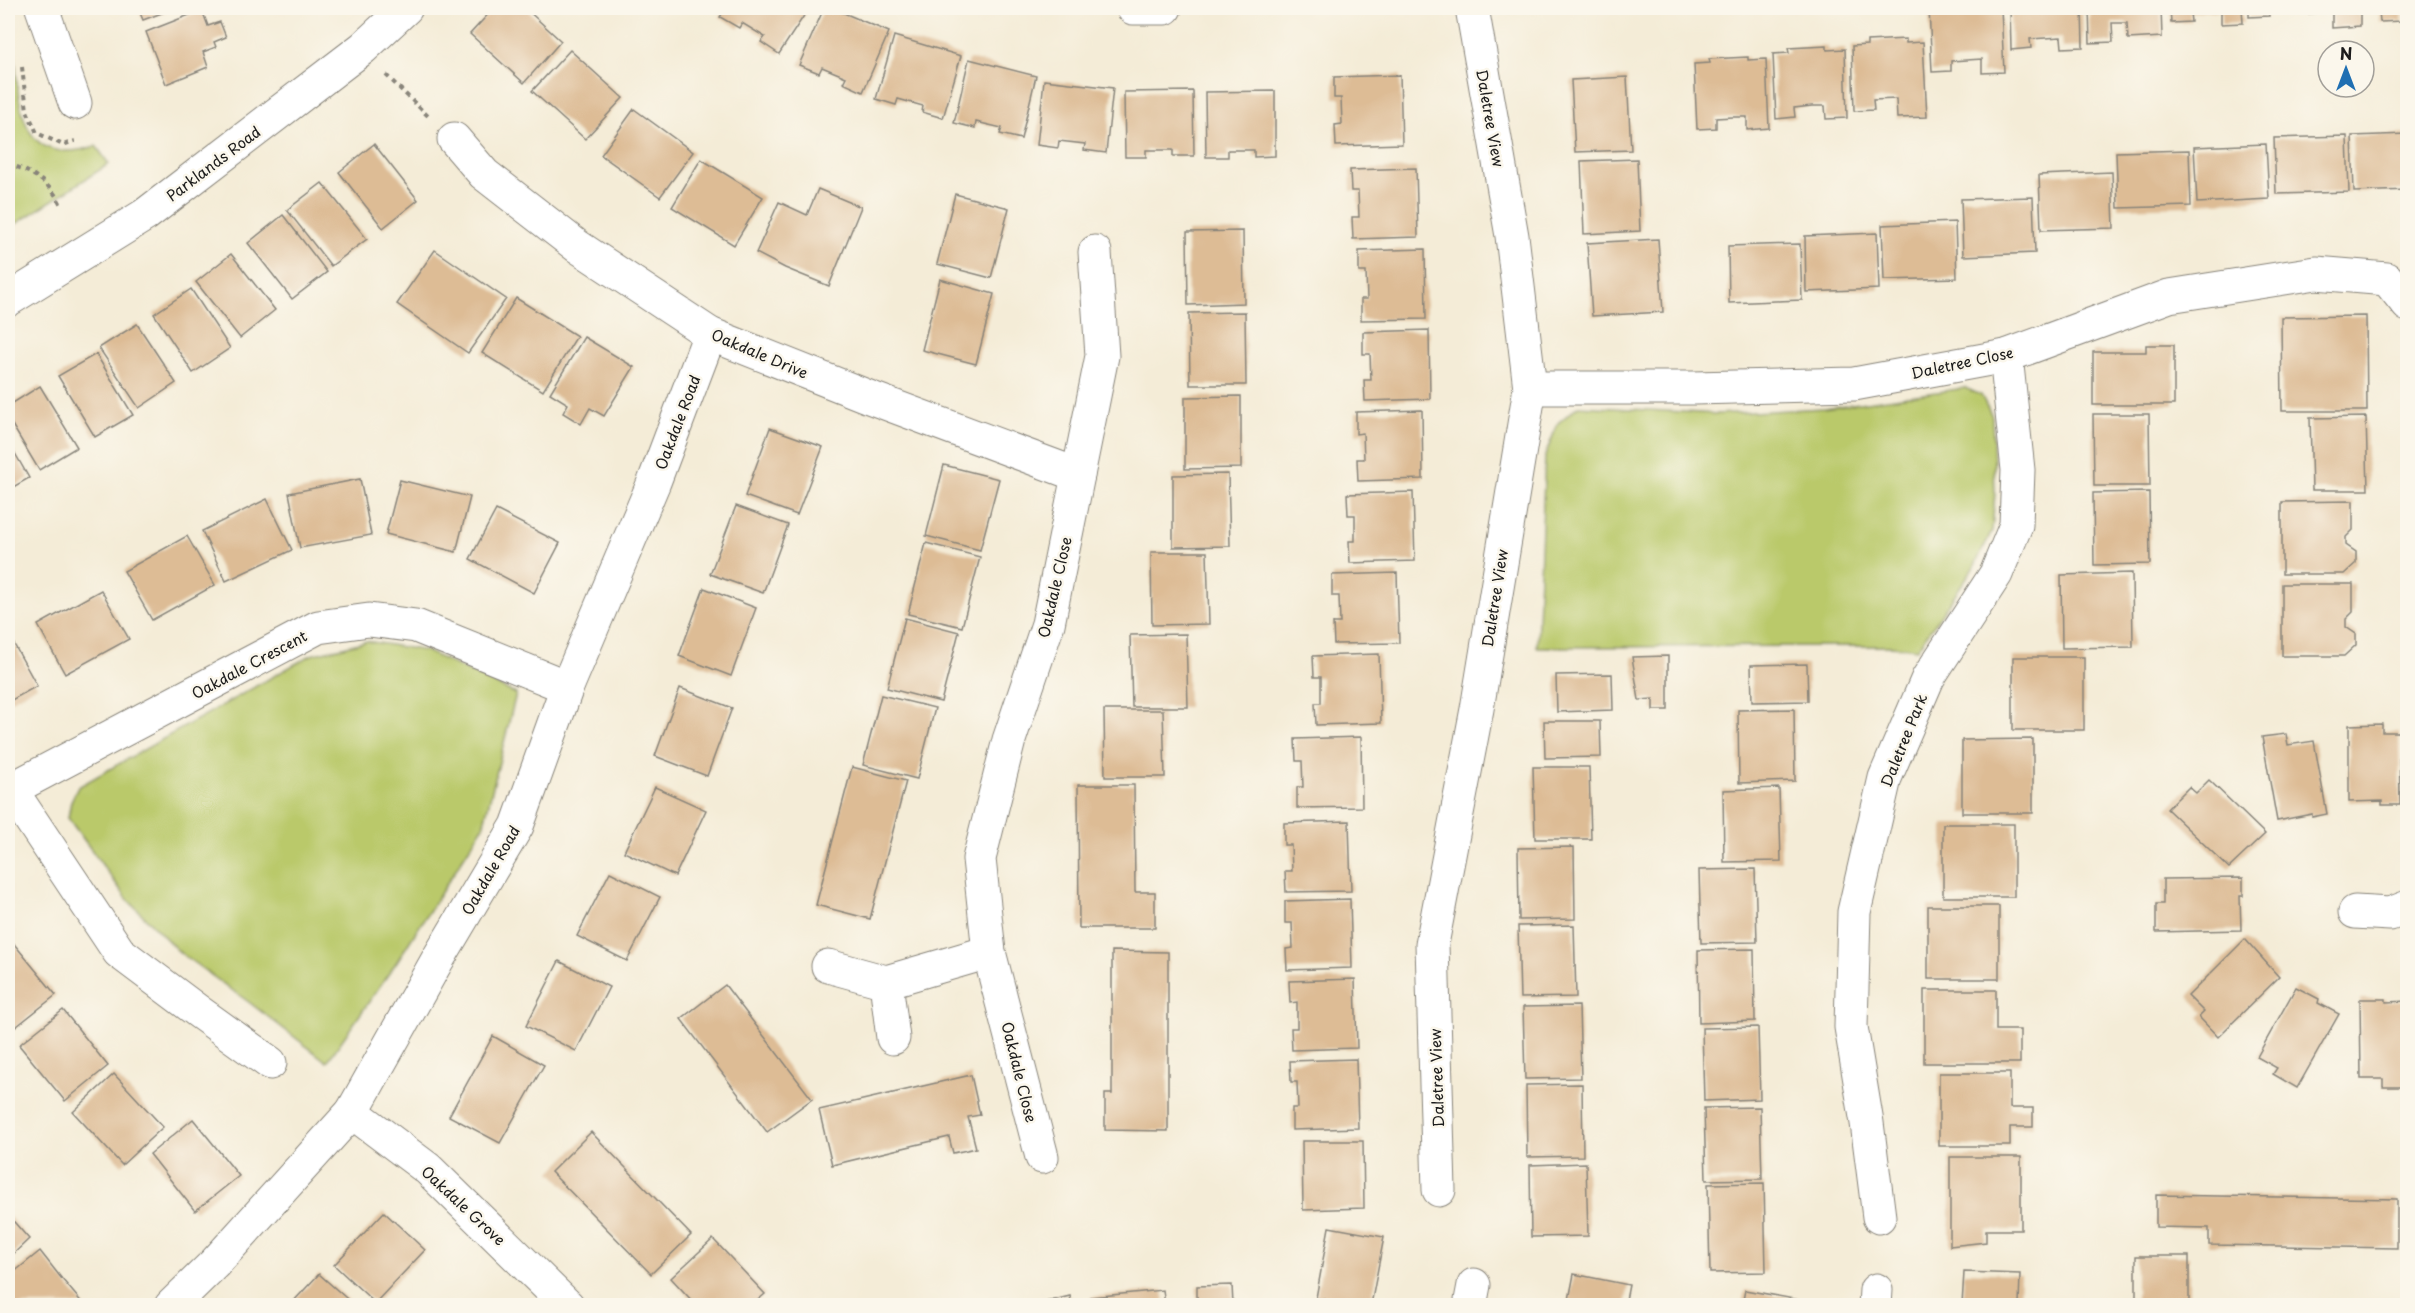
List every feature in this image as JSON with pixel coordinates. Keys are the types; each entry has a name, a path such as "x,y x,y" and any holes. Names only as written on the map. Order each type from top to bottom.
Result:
{"street":[{"path":"42,8 75,103"},
{"name":"Parklands Road","path":"8,300 145,215 363,48 406,8"},
{"path":"1133,8 1166,8"},
{"name":"Daletree View","path":"1439,1190 1432,944 1477,709 1530,388 1512,236 1472,8"},
{"name":"Oakdale Drive","path":"443,130 484,174 577,246 710,334 869,397 1078,475"},
{"name":"Oakdale Close","path":"1042,1158 989,952 979,859 1009,740 1048,624 1102,356 1095,252"},
{"name":"Daletree Close","path":"1530,388 1694,388 1854,384 2006,356 2169,296 2316,273 2387,279 2408,305"},
{"name":"Oakdale Road","path":"171,1305 215,1263 352,1112 438,959 517,826 567,687 654,482 710,334"},
{"name":"Daletree Park","path":"1879,1217 1867,1123 1851,1027 1854,912 1885,778 1928,678 1996,574 2016,525 2018,470 2006,356"},
{"name":"Oakdale Crescent","path":"270,1063 119,952 9,790 318,627 369,620 416,626 567,687"},
{"path":"2355,912 2390,914 2408,907"},
{"path":"828,966 886,982 989,952"},
{"path":"886,982 893,1038"},
{"name":"Oakdale Grove","path":"352,1112 428,1169 568,1305"}],"path":[{"path":"384,73 443,130"},
{"path":"8,164 28,170 51,188 61,205"}],"green space":[{"path":"8,10 22,111 30,132 44,146 65,151 96,146 109,164 8,229"},
{"path":"1965,388 1981,395 1992,416 1995,492 1992,531 1974,567 1917,649 1892,646 1537,647 1545,456 1558,423 1578,406 1718,414 1824,408"},
{"path":"367,641 426,651 516,694 483,827 396,963 327,1062 179,952 128,900 68,818 71,801 78,787 311,655"}],"building":[{"path":"138,8 175,8 143,20"},
{"path":"494,8 525,8 561,41 524,83 470,34"},
{"path":"726,8 809,8 779,54 761,42 765,37 742,23 739,28 720,17"},
{"path":"824,8 832,8 889,32 863,92 843,83 846,77 822,67 819,73 799,65"},
{"path":"1929,8 2001,8 2004,72 1982,73 1982,59 1951,61 1951,71 1932,72"},
{"path":"2010,8 2082,8 2083,47 2062,48 2061,37 2030,39 2031,48 2011,50"},
{"path":"2089,8 2161,8 2162,37 2128,39 2127,23 2112,23 2113,42 2090,43"},
{"path":"2170,8 2242,8 2243,23 2221,24 2221,10 2190,12 2191,22 2171,23"},
{"path":"2249,8 2268,8 2269,16 2249,17"},
{"path":"2299,8 2321,8 2321,13 2300,14"},
{"path":"2332,8 2403,8 2404,10 2402,10 2402,21 2380,22 2379,11 2360,12 2360,26 2332,28"},
{"path":"202,10 208,26 220,22 226,37 214,42 216,47 203,52 208,67 166,84 146,32"},
{"path":"894,36 961,56 943,118 922,112 923,106 898,99 896,105 876,99"},
{"path":"1906,39 1906,43 1923,42 1927,117 1897,118 1896,99 1873,100 1874,110 1854,111 1852,46 1867,45 1867,41"},
{"path":"1827,46 1827,50 1845,49 1847,118 1826,119 1825,106 1812,106 1794,108 1795,117 1776,119 1773,54 1789,53 1788,48"},
{"path":"570,50 623,98 585,139 532,91"},
{"path":"1748,57 1748,60 1766,59 1769,128 1747,130 1747,117 1733,117 1716,118 1716,128 1697,129 1694,64 1710,63 1709,59"},
{"path":"969,59 1036,76 1021,139 1000,134 1002,128 976,122 975,128 954,123"},
{"path":"1400,75 1402,144 1336,146 1335,125 1342,124 1341,98 1334,98 1334,77"},
{"path":"1627,77 1631,150 1575,152 1571,80"},
{"path":"1044,80 1113,88 1106,153 1084,150 1085,144 1059,141 1058,148 1037,145"},
{"path":"1193,91 1194,156 1173,156 1173,150 1146,150 1146,157 1125,157 1124,92"},
{"path":"1275,91 1275,156 1254,157 1254,150 1228,150 1228,157 1206,157 1205,92"},
{"path":"634,109 693,152 660,197 601,155"},
{"path":"2408,134 2408,190 2354,192 2352,136"},
{"path":"2347,136 2349,192 2276,194 2274,138"},
{"path":"374,144 418,200 383,228 339,172"},
{"path":"2266,144 2269,199 2197,203 2194,147"},
{"path":"2189,150 2191,206 2118,208 2116,152"},
{"path":"701,159 763,197 734,245 672,207"},
{"path":"1637,159 1640,231 1584,234 1581,161"},
{"path":"1416,168 1418,237 1353,239 1352,217 1359,217 1358,191 1351,191 1350,170"},
{"path":"2112,172 2114,228 2041,230 2039,175"},
{"path":"322,183 367,239 331,266 287,210"},
{"path":"818,189 861,207 829,286 756,253 779,202 807,215"},
{"path":"955,194 1009,208 991,278 937,264"},
{"path":"2033,197 2035,253 1963,256 1961,199"},
{"path":"283,215 327,272 292,299 248,243"},
{"path":"1955,222 1957,278 1884,280 1882,225"},
{"path":"1243,231 1244,303 1188,305 1187,232"},
{"path":"1877,233 1879,289 1806,292 1805,236"},
{"path":"1658,239 1663,312 1592,316 1587,243"},
{"path":"1800,244 1802,300 1729,303 1728,246"},
{"path":"1425,249 1426,319 1361,320 1361,299 1367,299 1366,272 1359,272 1359,251"},
{"path":"435,250 506,299 468,353 397,304"},
{"path":"231,254 275,310 240,338 196,282"},
{"path":"940,279 994,294 976,364 922,350"},
{"path":"191,289 230,348 193,373 154,314"},
{"path":"516,298 577,336 543,391 482,353"},
{"path":"1245,312 1246,385 1190,385 1189,313"},
{"path":"2366,316 2367,411 2282,411 2281,317"},
{"path":"137,324 176,383 139,408 99,348"},
{"path":"1429,330 1430,399 1365,401 1364,380 1371,380 1370,354 1363,354 1363,332"},
{"path":"584,337 634,367 604,416 590,408 581,424 563,413 568,404 550,393"},
{"path":"2146,345 2174,345 2174,405 2093,405 2093,352 2146,352"},
{"path":"96,354 133,415 95,437 58,376"},
{"path":"40,386 77,447 39,470 8,418 8,406"},
{"path":"1241,396 1241,468 1185,469 1185,397"},
{"path":"1422,410 1423,479 1358,481 1357,459 1364,459 1363,433 1356,434 1356,412"},
{"path":"2093,414 2149,414 2150,486 2094,486"},
{"path":"2366,417 2368,490 2312,490 2310,418"},
{"path":"770,428 823,447 797,515 745,496"},
{"path":"8,441 29,478 8,490"},
{"path":"944,465 999,479 980,550 926,536"},
{"path":"1228,474 1230,546 1173,547 1173,475"},
{"path":"360,479 371,535 300,548 289,493"},
{"path":"400,480 470,497 456,552 386,534"},
{"path":"1413,492 1415,561 1350,563 1349,541 1355,541 1355,515 1348,515 1347,494"},
{"path":"2149,492 2150,564 2094,565 2093,493"},
{"path":"267,499 292,550 226,581 202,531"},
{"path":"2353,501 2353,530 2346,537 2346,545 2356,552 2356,563 2344,574 2282,574 2282,502"},
{"path":"736,506 788,525 763,593 710,574"},
{"path":"496,510 560,543 534,593 470,559"},
{"path":"187,536 215,585 152,620 124,571"},
{"path":"926,543 980,557 962,627 908,614"},
{"path":"1151,552 1207,552 1209,624 1152,625"},
{"path":"1397,573 1399,643 1334,644 1333,623 1340,623 1339,596 1332,596 1332,575"},
{"path":"2132,573 2133,647 2062,648 2061,575"},
{"path":"2282,584 2353,584 2353,612 2346,619 2346,627 2356,634 2356,645 2344,656 2282,656"},
{"path":"704,588 756,608 731,676 679,656"},
{"path":"101,590 129,639 65,674 38,625"},
{"path":"905,618 959,632 941,702 887,688"},
{"path":"1186,634 1188,707 1132,707 1130,635"},
{"path":"10,637 37,686 8,702 8,638"},
{"path":"1379,654 1381,723 1316,725 1315,703 1321,703 1321,677 1314,677 1313,656"},
{"path":"1668,656 1668,710 1653,710 1653,699 1639,700 1632,657"},
{"path":"2013,657 2084,657 2084,730 2013,730"},
{"path":"1807,664 1808,701 1752,702 1751,665"},
{"path":"1612,674 1613,710 1557,712 1556,675"},
{"path":"680,688 732,708 707,776 655,756"},
{"path":"881,695 935,708 917,779 863,765"},
{"path":"1794,709 1795,781 1739,783 1738,710"},
{"path":"1104,710 1163,710 1165,777 1105,777"},
{"path":"1544,721 1600,721 1601,757 1545,758"},
{"path":"2382,724 2382,732 2399,732 2400,805 2382,805 2382,801 2349,802 2349,725"},
{"path":"2286,734 2288,745 2314,741 2327,814 2312,817 2312,814 2277,821 2262,737"},
{"path":"1361,737 1362,807 1297,808 1297,787 1303,787 1302,761 1296,761 1295,739"},
{"path":"2033,739 2033,813 1962,813 1962,740"},
{"path":"852,767 906,781 870,919 816,905"},
{"path":"1533,767 1589,767 1591,839 1535,839"},
{"path":"2209,780 2265,834 2229,868 2167,809 2189,787 2196,793"},
{"path":"1078,785 1134,785 1135,892 1155,892 1155,928 1079,928"},
{"path":"655,787 706,810 675,876 624,852"},
{"path":"1779,788 1781,861 1724,862 1723,790"},
{"path":"1349,821 1351,891 1286,892 1285,871 1292,871 1291,845 1284,845 1284,823"},
{"path":"1943,824 2014,824 2014,897 1943,897"},
{"path":"1574,847 1575,919 1519,920 1518,848"},
{"path":"1755,869 1757,942 1701,943 1699,870"},
{"path":"610,872 660,897 627,961 577,936"},
{"path":"2243,878 2243,896 2240,896 2241,930 2156,932 2156,904 2163,904 2163,879"},
{"path":"1350,899 1352,968 1287,970 1286,949 1293,948 1292,923 1285,923 1285,901"},
{"path":"1928,906 1999,906 1999,979 1928,979"},
{"path":"1574,925 1576,997 1520,998 1518,926"},
{"path":"10,939 56,995 12,1030 8,1024 8,941"},
{"path":"2245,939 2279,977 2218,1037 2199,1017 2204,1012 2188,996"},
{"path":"1754,949 1755,1021 1699,1023 1698,950"},
{"path":"1112,951 1168,952 1168,1131 1105,1130 1105,1094 1112,1094"},
{"path":"559,961 609,987 576,1051 526,1026"},
{"path":"1355,979 1357,1048 1292,1050 1291,1028 1297,1028 1297,1002 1290,1003 1289,981"},
{"path":"725,985 812,1099 767,1132 681,1019"},
{"path":"2296,987 2319,999 2318,1003 2339,1014 2297,1088 2273,1074 2277,1068 2257,1057"},
{"path":"1924,990 1996,990 1996,1030 2020,1030 2020,1063 1924,1063"},
{"path":"2360,999 2386,999 2386,1002 2408,1001 2408,1087 2383,1087 2383,1079 2361,1079"},
{"path":"1579,1006 1581,1078 1525,1079 1523,1007"},
{"path":"63,1010 108,1066 65,1101 19,1045"},
{"path":"1758,1027 1760,1099 1704,1101 1702,1028"},
{"path":"493,1036 544,1065 500,1143 449,1116"},
{"path":"1356,1059 1358,1128 1292,1130 1292,1108 1298,1108 1297,1082 1291,1082 1290,1061"},
{"path":"1939,1073 2010,1073 2010,1108 2033,1108 2033,1127 2010,1127 2010,1146 1939,1146"},
{"path":"114,1074 163,1127 122,1165 73,1112"},
{"path":"971,1075 980,1115 968,1117 976,1148 953,1153 949,1137 832,1165 819,1110"},
{"path":"1582,1084 1583,1156 1527,1157 1526,1085"},
{"path":"1760,1107 1762,1179 1706,1180 1704,1108"},
{"path":"193,1119 239,1176 195,1211 150,1154"},
{"path":"591,1132 691,1235 651,1274 551,1172"},
{"path":"1302,1141 1363,1141 1364,1208 1303,1210"},
{"path":"1950,1157 2021,1157 2021,1230 1986,1230 1986,1242 1950,1246"},
{"path":"1586,1163 1588,1236 1531,1237 1530,1165"},
{"path":"1764,1183 1766,1272 1710,1273 1708,1184"},
{"path":"2156,1195 2397,1199 2397,1248 2209,1245 2209,1228 2156,1227"},
{"path":"384,1212 425,1250 375,1303 334,1265"},
{"path":"8,1215 29,1239 8,1259"},
{"path":"1329,1227 1384,1237 1371,1305 1355,1305 1316,1298"},
{"path":"713,1239 765,1294 752,1305 696,1305 671,1278"},
{"path":"40,1251 84,1305 12,1305 8,1300 8,1277"},
{"path":"2136,1256 2189,1256 2189,1305 2136,1305"},
{"path":"1964,1272 2020,1274 2019,1305 1962,1305"},
{"path":"319,1274 354,1305 290,1305"},
{"path":"1574,1274 1629,1285 1625,1305 1568,1305"},
{"path":"1232,1285 1233,1305 1197,1305 1197,1286"},
{"path":"1163,1290 1165,1305 1092,1305 1091,1297"},
{"path":"1745,1290 1800,1300 1799,1305 1742,1305"},
{"path":"1070,1296 1072,1305 1033,1305"}]}
